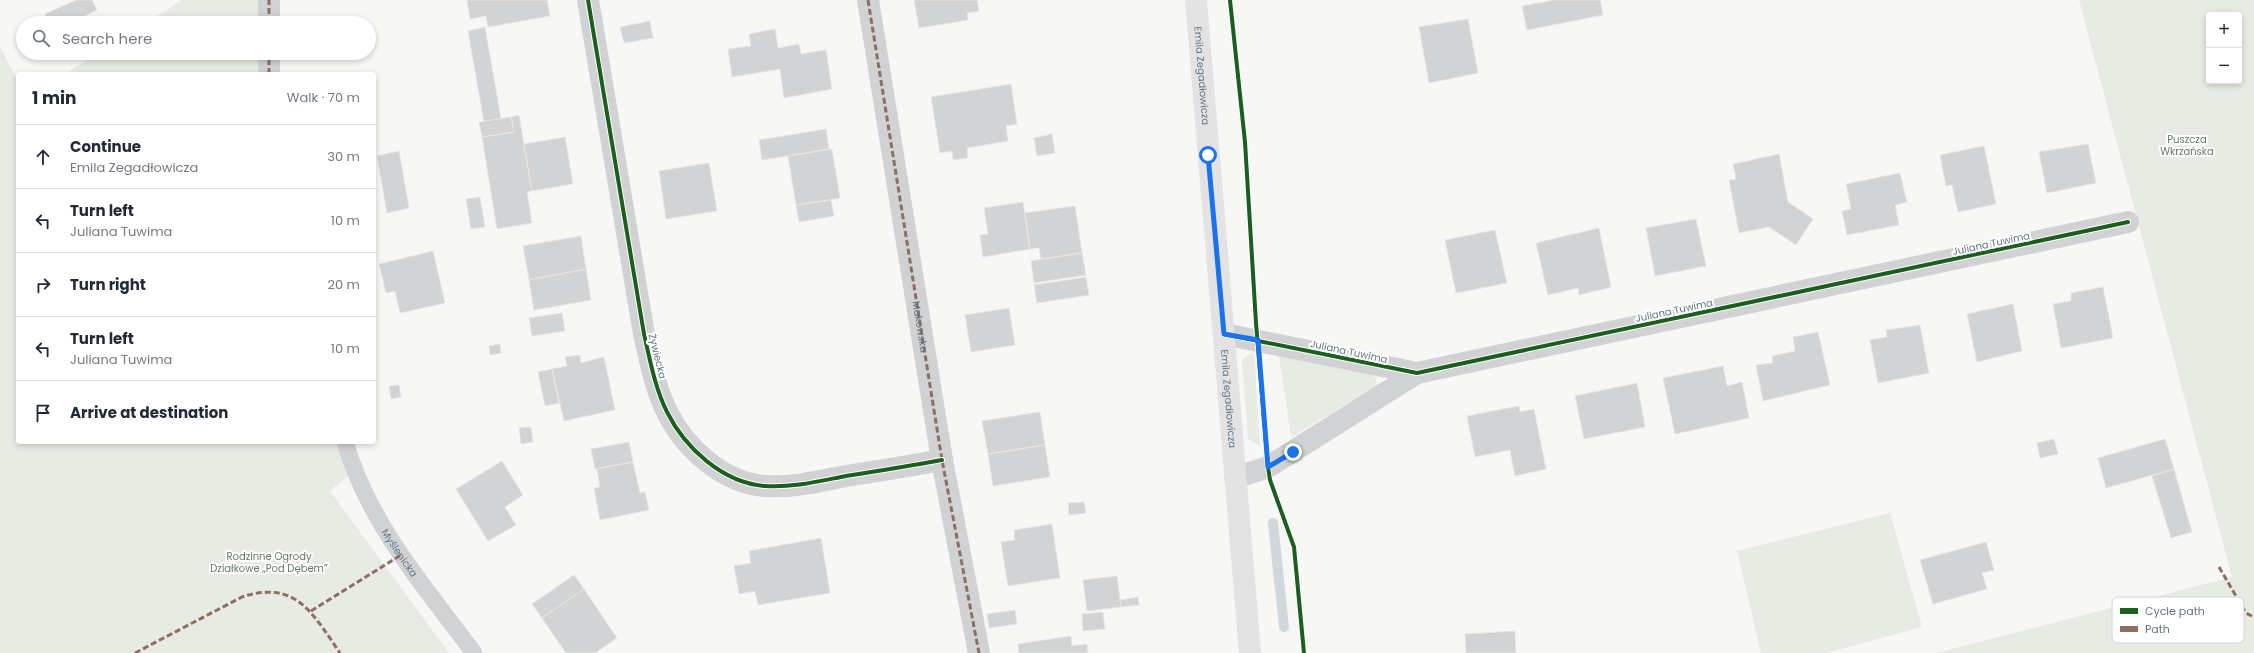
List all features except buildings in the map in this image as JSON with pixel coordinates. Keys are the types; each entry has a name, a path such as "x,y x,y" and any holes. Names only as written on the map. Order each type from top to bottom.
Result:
{"main road":[{"name":"Emila Zegadłowicza","path":"1196,0 1250,653"}],"street":[{"path":"269,16 270,0"},
{"name":"Żywiecka","path":"588,0 644,334 654,379 666,411 677,431 716,469 738,479 764,486 794,485 942,460"},
{"name":"Makowska","path":"868,0 942,460 979,653"},
{"path":"269,60 269,72"},
{"name":"Juliana Tuwima","path":"1235,478 1268,467 1417,373 2128,222"},
{"name":"Juliana Tuwima","path":"1224,334 1417,373"}],"lane":[{"name":"Myślenicka","path":"346,444 363,490 386,534 474,653"}],"green space":[{"path":"182,0 261,0 267,16 157,16"},
{"name":"Puszcza Wkrzańska","path":"2079,0 2254,0 2254,653 1936,653 2112,608 2112,643 2244,643 2244,597 2154,597 2232,577"},
{"name":"Rodzinne Ogrody Działkowe „Pod Dębem”","path":"0,47 16,77 16,444 346,444 355,470 330,491 449,653 0,653"},
{"path":"87,60 269,60 269,72 68,72"},
{"path":"1254,352 1260,446 1248,439 1242,363 1243,359"},
{"path":"1279,356 1372,375 1376,378 1377,386 1291,437"},
{"path":"1890,513 1922,627 1826,653 1761,653 1737,551"}],"waterway":[{"path":"1273,523 1284,627"}],"marked path":[{"path":"269,0 269,16"},
{"path":"868,0 942,460 979,653"},
{"path":"269,60 269,72"},
{"path":"311,611 401,555"},
{"path":"2219,567 2237,597"},
{"path":"135,653 242,597 261,593 276,593 290,597 301,604 321,625 340,653"},
{"path":"2244,610 2246,613 2254,617"}],"cycle path":[{"path":"588,0 644,334 659,393 667,412 684,438 695,450 720,471 734,478 765,486 806,484 942,460"},
{"path":"1230,0 1245,142 1256,323 1268,467 1270,480 1294,547 1304,653"},
{"path":"1224,334 1417,373 2128,222"}],"route":[{"path":"1208,155 1224,334 1258,340 1268,467 1293,452"}]}
